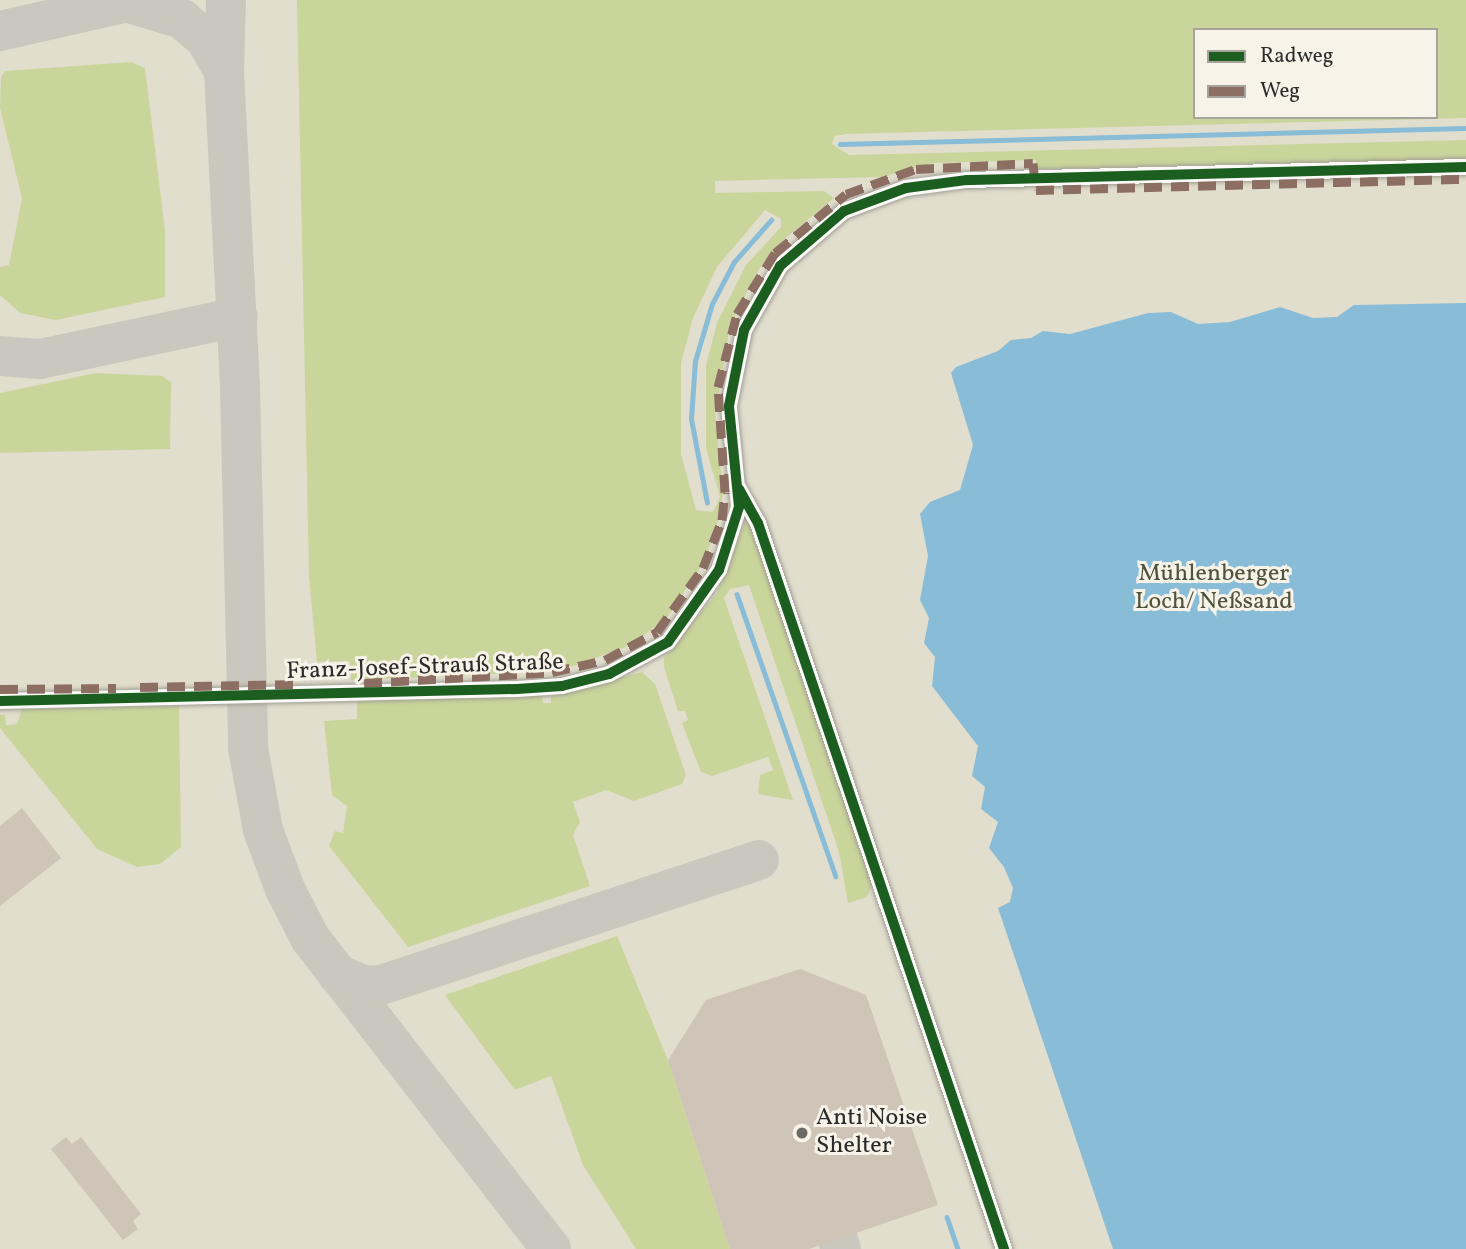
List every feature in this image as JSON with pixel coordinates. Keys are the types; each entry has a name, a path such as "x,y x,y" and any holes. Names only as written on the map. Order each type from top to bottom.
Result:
{"street":[{"path":"1004,1249 758,523 739,489 729,406 734,362 748,320 762,291 792,253 828,222 866,202 905,188 967,180 1466,167"},
{"name":"Franz-Josef-Strauß Straße","path":"0,701 517,690 562,686 609,674 663,646 692,613 727,551 737,520 739,489"}],"green space":[{"path":"297,0 1466,0 1466,118 1438,119 1438,28 1193,28 1193,119 1427,119 846,134 835,136 832,144 849,155 1466,140 1466,159 1038,169 1036,160 934,163 882,177 715,181 715,193 824,191 834,198 782,241 759,269 730,325 715,413 723,492 720,515 704,562 668,616 633,644 574,666 513,673 351,680 350,661 317,662 309,577","holes":["765,210 781,219 781,227 746,265 717,323 706,365 706,448 720,497 713,512 696,510 681,454 681,363 693,318 717,267"]},
{"path":"131,62 145,68 165,230 165,297 56,320 20,313 0,295 0,267 9,265 22,198 0,108 1,77 5,71"},
{"path":"96,373 162,376 171,382 170,449 0,453 0,393"},
{"path":"748,515 872,884 867,897 848,903 839,852 749,585 730,589 724,598 793,800 758,794 760,775 773,770 768,757 712,776 701,772 682,723 688,720 685,711 678,711 664,667 664,658 717,593"},
{"path":"642,672 655,684 686,775 682,784 634,801 606,790 573,802 580,822 573,835 590,886 408,947 329,846 335,831 343,833 347,806 332,795 324,721 357,719 357,701 542,696 543,703 551,703 551,696"},
{"path":"179,706 181,847 160,864 137,867 97,849 0,728 0,715 5,715 6,725 17,724 22,709"},
{"path":"617,936 668,1060 730,1249 636,1249 583,1165 551,1076 515,1090 445,995"}],"water":[{"name":"Mühlenberger Loch/ Neßsand","path":"1466,303 1466,1249 1113,1249 998,908 1010,902 1013,888 1004,867 989,848 998,822 981,809 985,787 972,776 978,746 932,686 935,657 924,643 929,618 920,600 928,556 920,514 930,502 960,490 973,445 951,373 956,367 998,351 1011,340 1031,338 1043,331 1070,334 1148,313 1171,312 1198,324 1230,322 1280,307 1313,318 1337,317 1354,305"}],"building":[{"path":"22,808 61,858 0,906 0,826"},
{"name":"Anti Noise Shelter","path":"800,969 866,995 938,1205 809,1249 730,1249 668,1060 706,1000"},
{"path":"66,1137 72,1144 81,1137 141,1214 133,1221 138,1229 123,1240 51,1149"}],"waterway":[{"path":"840,144 1466,128"},
{"path":"707,503 691,419 695,361 712,304 734,262 771,220"},
{"path":"737,594 836,876"},
{"path":"947,1217 958,1249"}],"taxiway":[{"path":"0,31 136,0"},
{"path":"226,0 224,71 240,386 248,748 263,830 285,889 310,938 551,1249"},
{"path":"126,2 182,19 206,40 224,71"},
{"path":"0,356 40,359 238,317"},
{"path":"337,974 365,986 381,985 759,860"},
{"path":"821,1189 841,1249"}],"marked path":[{"path":"364,683 552,672 605,660 657,632 703,568 722,520 725,492 718,387 737,314 775,253 846,194 916,169 1033,163 1036,190 1466,179"},
{"path":"140,687 301,684"},
{"path":"0,689 116,688"}],"cycle path":[{"path":"0,701 517,689 562,686 609,674 668,642 719,570 739,507 729,406 744,330 780,266 844,211 906,188 967,180 1466,167"},
{"path":"739,489 758,523 1004,1249"}],"place":[{"name":"Anti Noise Shelter","path":"802,1133"}]}
